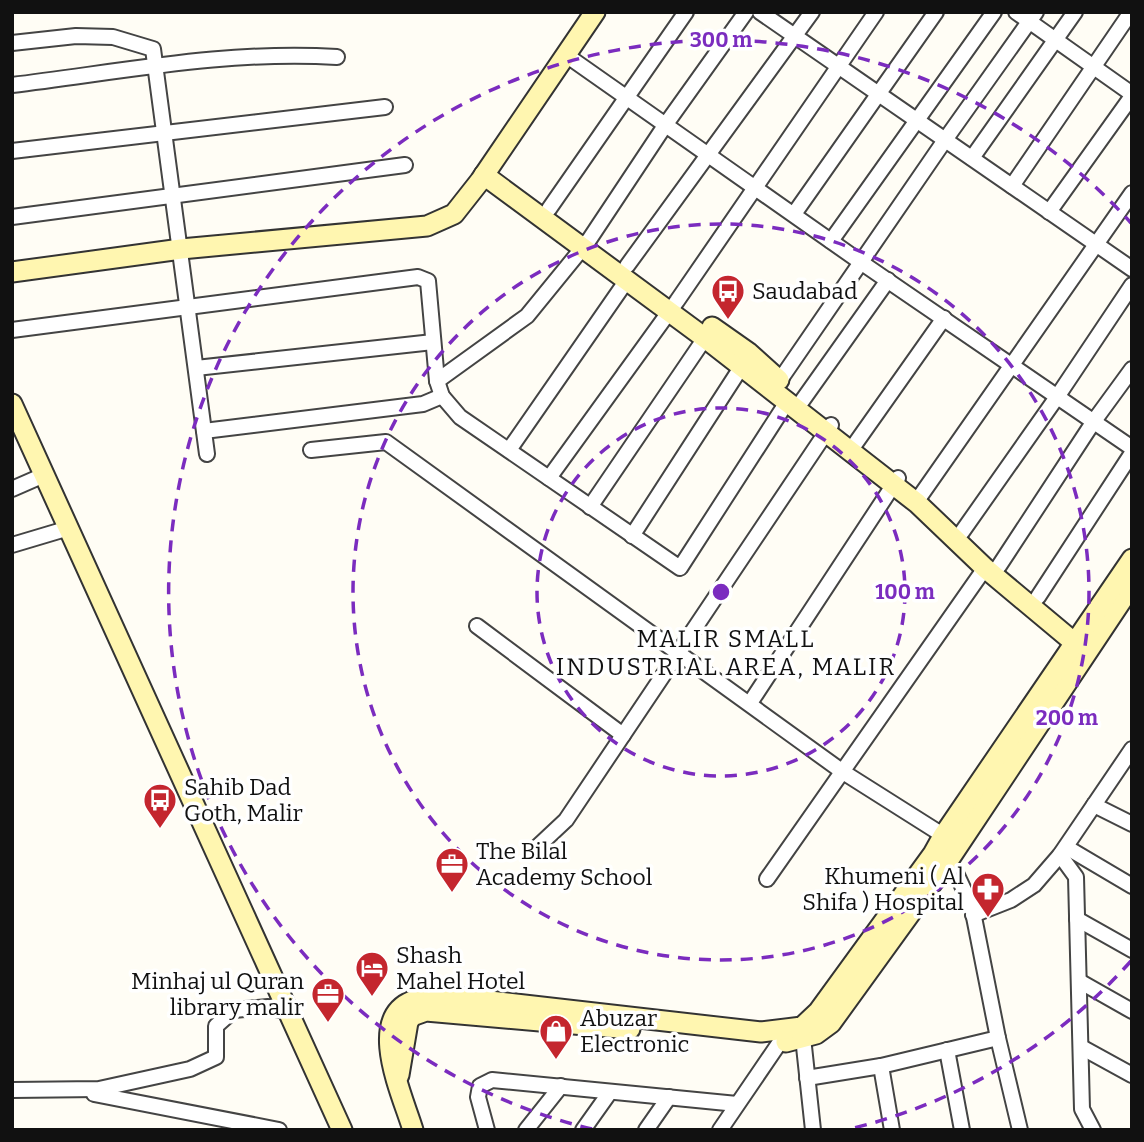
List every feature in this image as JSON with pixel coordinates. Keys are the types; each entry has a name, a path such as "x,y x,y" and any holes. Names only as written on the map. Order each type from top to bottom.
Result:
{"street":[{"path":"12,272 181,249 426,226 453,214 487,170 595,12"},
{"path":"549,209 686,12"},
{"path":"437,381 527,316 585,244 746,12"},
{"path":"760,12 1132,269"},
{"path":"509,450 708,153 811,12"},
{"path":"549,478 673,306 876,12"},
{"path":"794,214 936,12"},
{"path":"831,241 995,12"},
{"path":"1016,12 1033,17 1056,40 1132,95 1049,212"},
{"path":"972,158 1074,12"},
{"path":"1012,186 1131,12"},
{"path":"780,380 1033,17"},
{"path":"12,43 76,36 113,37 153,49 207,454"},
{"path":"12,85 222,58 292,54 337,57"},
{"path":"566,55 1132,448"},
{"path":"12,151 385,107"},
{"path":"12,217 405,165"},
{"path":"487,170 549,209 585,244"},
{"path":"487,170 673,306 749,354 780,380 795,401"},
{"path":"921,495 1132,193"},
{"path":"12,330 418,276 428,281 437,381 442,396 460,417 680,568 795,401 888,280"},
{"path":"962,532 1132,285"},
{"path":"673,306 705,338 795,401 895,482 921,495 962,532 992,567"},
{"path":"855,444 944,318"},
{"path":"590,507 705,338"},
{"path":"196,368 433,342"},
{"path":"632,536 742,366"},
{"path":"767,879 1132,369"},
{"path":"204,431 423,404 442,396"},
{"path":"12,404 342,1130"},
{"path":"829,429 855,444 937,521 1084,641"},
{"path":"534,850 566,820 829,429"},
{"path":"311,450 386,442 843,772 951,840"},
{"path":"1027,593 1132,453"},
{"path":"12,489 44,475"},
{"path":"750,703 895,482"},
{"path":"12,545 69,528"},
{"path":"398,1080 408,1022 412,1016 426,1011 780,1042 802,1033 939,859 1084,641 1132,559"},
{"path":"1084,641 1132,585"},
{"path":"477,626 623,735"},
{"path":"973,915 1011,900 1034,885 1063,851 1130,757"},
{"path":"1094,805 1132,824"},
{"path":"1063,851 1132,886"},
{"path":"1063,851 1076,877 1082,1109 1093,1130"},
{"path":"939,859 956,873 972,906 998,1038 1020,1130"},
{"path":"1077,919 1132,950"},
{"path":"1079,981 1132,1011"},
{"path":"413,1130 388,1048 388,1030 396,1012 411,1001 438,995 761,1032 802,1033"},
{"path":"12,1090 99,1089 190,1069 216,1057 216,1026 234,1010 268,1007 288,1012"},
{"path":"802,1033 813,1130"},
{"path":"807,1078 881,1066 998,1038"},
{"path":"720,1130 780,1042"},
{"path":"1081,1047 1132,1075"},
{"path":"947,1050 962,1130"},
{"path":"881,1066 892,1130"},
{"path":"487,1130 478,1097 480,1086 492,1080 737,1104"},
{"path":"526,1130 561,1086"},
{"path":"72,1089 279,1130"},
{"path":"583,1130 610,1091"},
{"path":"646,1130 669,1097"}],"place":[{"name":"Saudabad","path":"728,321"},
{"name":"Sahib Dad Goth, Malir","path":"160,830"},
{"name":"The Bilal Academy School","path":"452,894"},
{"name":"Khumeni ( Al Shifa ) Hospital","path":"988,919"},
{"name":"Shash Mahel Hotel","path":"372,998"},
{"name":"Minhaj ul Quran library malir","path":"328,1024"},
{"name":"Abuzar Electronic","path":"556,1061"}],"district":[{"name":"MALIR SMALL INDUSTRIAL AREA, MALIR","path":"726,653"}]}
